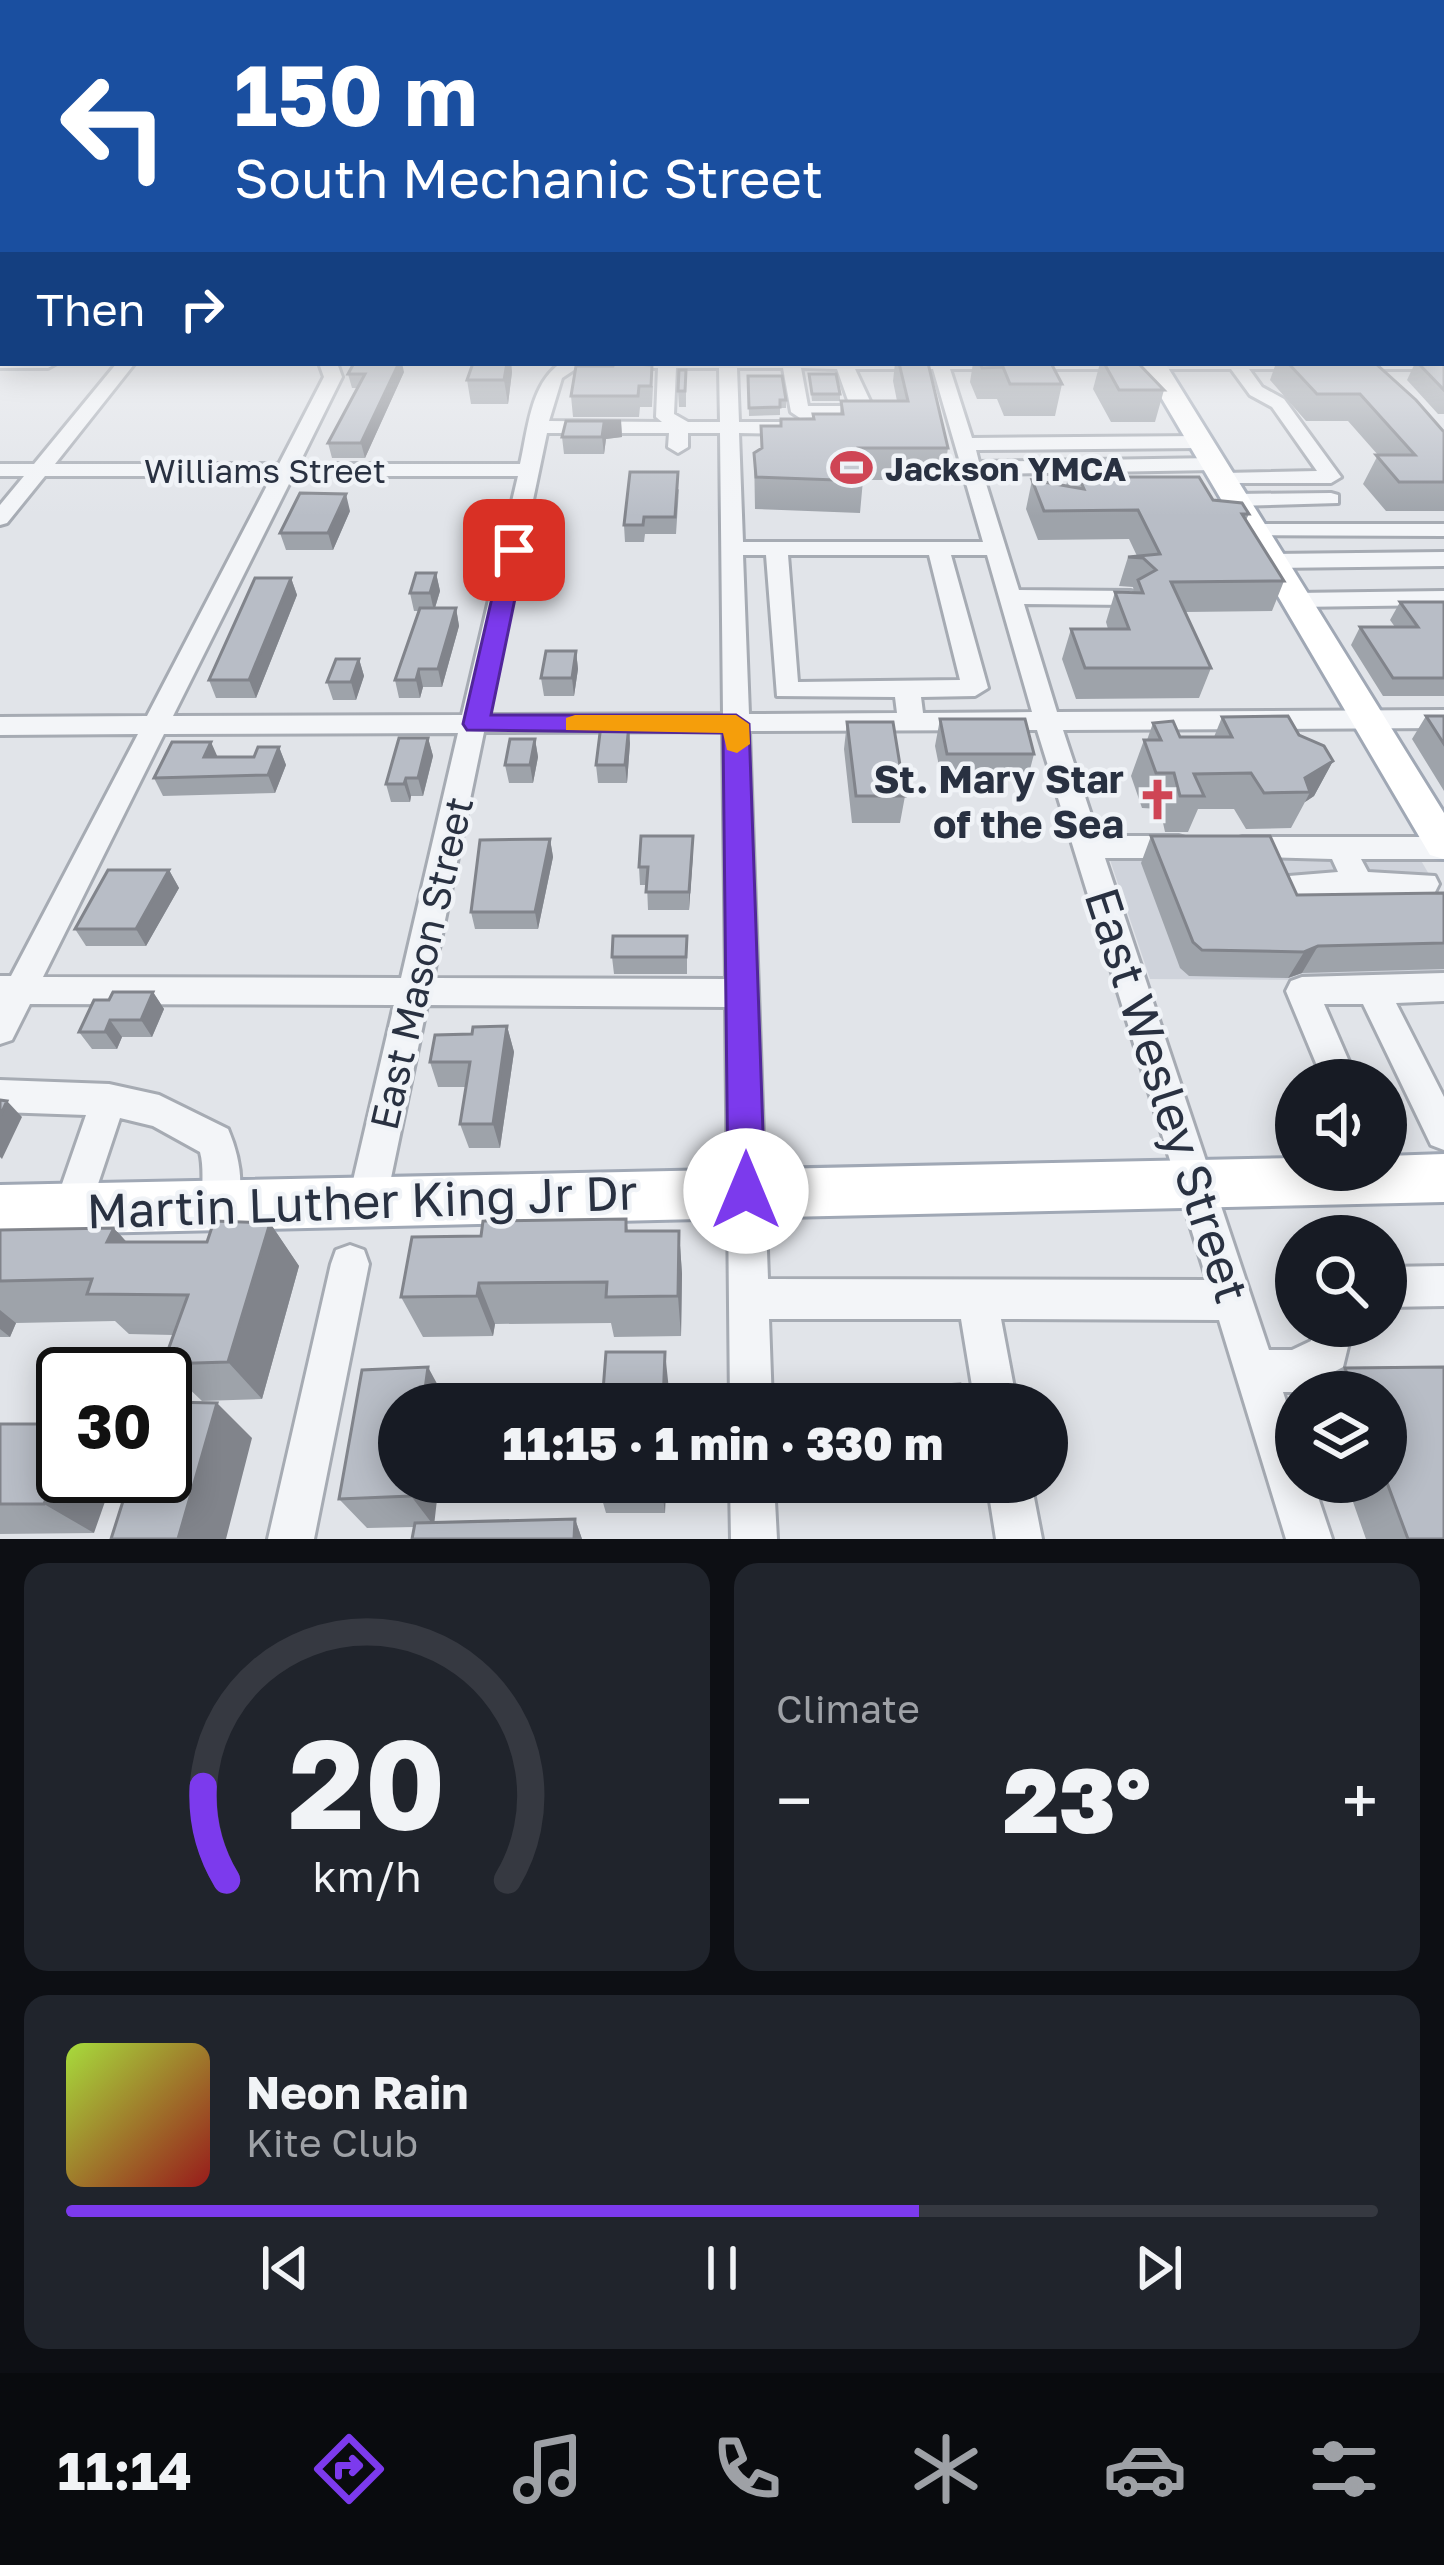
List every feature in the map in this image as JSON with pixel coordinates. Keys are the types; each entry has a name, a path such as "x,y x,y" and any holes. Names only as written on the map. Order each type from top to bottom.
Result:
{"main road":[{"path":"1159,372 1444,846"},
{"name":"Martin Luther King Jr Dr","path":"1407,1176 1444,1178"},
{"name":"Martin Luther King Jr Dr","path":"0,1210 1275,1180"}],"street":[{"path":"0,519 119,372"},
{"path":"0,1030 11,991 158,725 333,377 331,372"},
{"name":"East Mason Street","path":"367,1202 539,427 550,382 562,372"},
{"path":"644,437 646,372"},
{"path":"667,372 664,417 679,421 679,437"},
{"path":"728,372 750,1383"},
{"path":"539,427 644,437 789,438 794,420 791,372"},
{"path":"794,420 862,409 847,372"},
{"name":"East Wesley Street","path":"942,372 1047,721 1309,1539"},
{"path":"1224,486 1331,477 1278,403 1256,391 1242,372"},
{"path":"962,436 1444,530"},
{"name":"Williams Street","path":"0,470 530,470"},
{"path":"975,476 1224,486 1331,499"},
{"path":"731,548 997,549"},
{"path":"777,548 786,690 975,688 938,549"},
{"path":"1272,561 1444,559"},
{"path":"1011,597 1131,598"},
{"path":"1295,600 1444,598"},
{"path":"907,689 911,723"},
{"path":"0,726 1444,719"},
{"path":"1088,847 1444,846"},
{"path":"1341,848 1358,884"},
{"path":"1300,884 1424,884"},
{"path":"1331,1059 1302,991 1444,987"},
{"path":"11,991 745,993"},
{"path":"1373,991 1444,1133"},
{"path":"0,1096 109,1100 159,1111 215,1141 222,1165 220,1206"},
{"path":"72,1210 109,1100"},
{"path":"291,1539 350,1264"},
{"path":"1407,1287 1444,1286"},
{"path":"748,1300 1234,1300"},
{"path":"978,1300 992,1383"},
{"path":"1255,1371 1295,1371 1329,1353 1330,1347"},
{"path":"753,1503 754,1539"},
{"path":"1013,1503 1019,1539"}],"shaded area":[{"path":"1409,840 1444,900 1444,981 1150,979 1104,842"}],"building":[{"path":"395,372 361,443 328,443 365,374 348,374"},
{"path":"470,372 505,372 504,380 467,380"},
{"path":"575,372 652,372 651,386 639,386 638,396 571,396"},
{"path":"679,372 686,372 685,391 678,391"},
{"path":"901,372 930,372 948,448 858,448 863,481 756,477 754,453 762,448 761,426 781,426 781,419 814,419 813,414 843,414 841,401 908,401"},
{"path":"1005,372 1056,372 1062,384 1010,384"},
{"path":"1109,372 1146,372 1164,390 1119,390"},
{"path":"1296,372 1385,372 1444,432 1444,482 1399,482 1376,455 1415,455 1360,394 1317,394"},
{"path":"1426,372 1444,372 1444,390"},
{"path":"809,374 836,374 840,394 812,394"},
{"path":"748,376 782,376 786,400 780,400 780,407 749,408"},
{"path":"566,421 621,421 604,423 602,437 562,437"},
{"path":"1072,462 1107,462 1125,477 1199,477 1213,500 1242,503 1249,514 1242,514 1284,581 1171,582 1211,668 1085,668 1071,629 1129,629 1115,592 1143,593 1138,580 1156,570 1143,558 1128,557 1160,554 1138,510 1044,511 1032,480 1084,489"},
{"path":"630,472 678,472 675,517 644,517 643,525 624,525"},
{"path":"300,493 346,494 328,533 280,533"},
{"path":"416,573 436,573 430,593 410,593"},
{"path":"255,578 291,578 249,680 209,680"},
{"path":"1400,602 1444,602 1444,678 1393,678 1360,627 1418,627"},
{"path":"420,608 456,608 438,669 419,669 416,680 395,680"},
{"path":"546,651 576,651 572,678 541,678"},
{"path":"336,659 359,659 351,682 327,682"},
{"path":"1288,716 1299,735 1324,746 1333,761 1305,778 1310,792 1264,793 1251,773 1194,774 1204,796 1180,796 1174,773 1156,773 1144,740 1161,740 1153,723 1173,721 1180,737 1232,737 1222,717"},
{"path":"1426,716 1444,716 1444,744"},
{"path":"940,719 1025,719 1034,754 947,754"},
{"path":"847,722 893,722 905,796 856,796"},
{"path":"601,725 629,725 625,765 596,765"},
{"path":"399,738 428,738 418,778 386,784"},
{"path":"510,739 535,739 530,765 505,765"},
{"path":"172,742 211,742 204,757 254,757 258,747 279,747 268,775 154,778"},
{"path":"641,836 693,836 689,892 646,892 648,867 639,867"},
{"path":"1151,836 1270,836 1297,895 1444,893 1444,943 1318,946 1304,952 1202,950 1193,942"},
{"path":"550,839 535,912 471,912 480,840"},
{"path":"108,870 169,870 136,929 75,929"},
{"path":"613,936 687,936 686,957 612,957"},
{"path":"113,992 153,992 141,1020 110,1020 105,1032 79,1032 94,1000 109,1000"},
{"path":"507,1026 493,1124 460,1124 470,1062 430,1062 435,1035"},
{"path":"626,1219 626,1231 679,1231 678,1296 606,1297 607,1282 479,1283 477,1296 401,1297 412,1237 481,1236 483,1221"},
{"path":"214,1221 270,1223 228,1362 192,1363 192,1347 169,1347 188,1295 87,1294 92,1279 0,1281 0,1230 114,1228 107,1242 207,1242"},
{"path":"606,1352 665,1352 664,1383 604,1383"},
{"path":"428,1367 426,1383 378,1383 378,1497 339,1499 362,1370"},
{"path":"1444,1367 1444,1539 1408,1539 1395,1503 1407,1503 1407,1371 1345,1368"},
{"path":"192,1403 217,1403 192,1490"},
{"path":"0,1424 36,1424 36,1503 44,1504 0,1504"},
{"path":"122,1503 188,1503 178,1539 111,1539"},
{"path":"575,1519 574,1539 412,1539 415,1523"}],"slow traffic":[{"path":"575,724 736,724 737,744"}],"place":[{"name":"Jackson YMCA","path":"851,468"},
{"name":"St. Mary Star of the Sea","path":"1158,800"}],"route":[{"path":"514,550 476,724 736,724 746,1191"}]}
